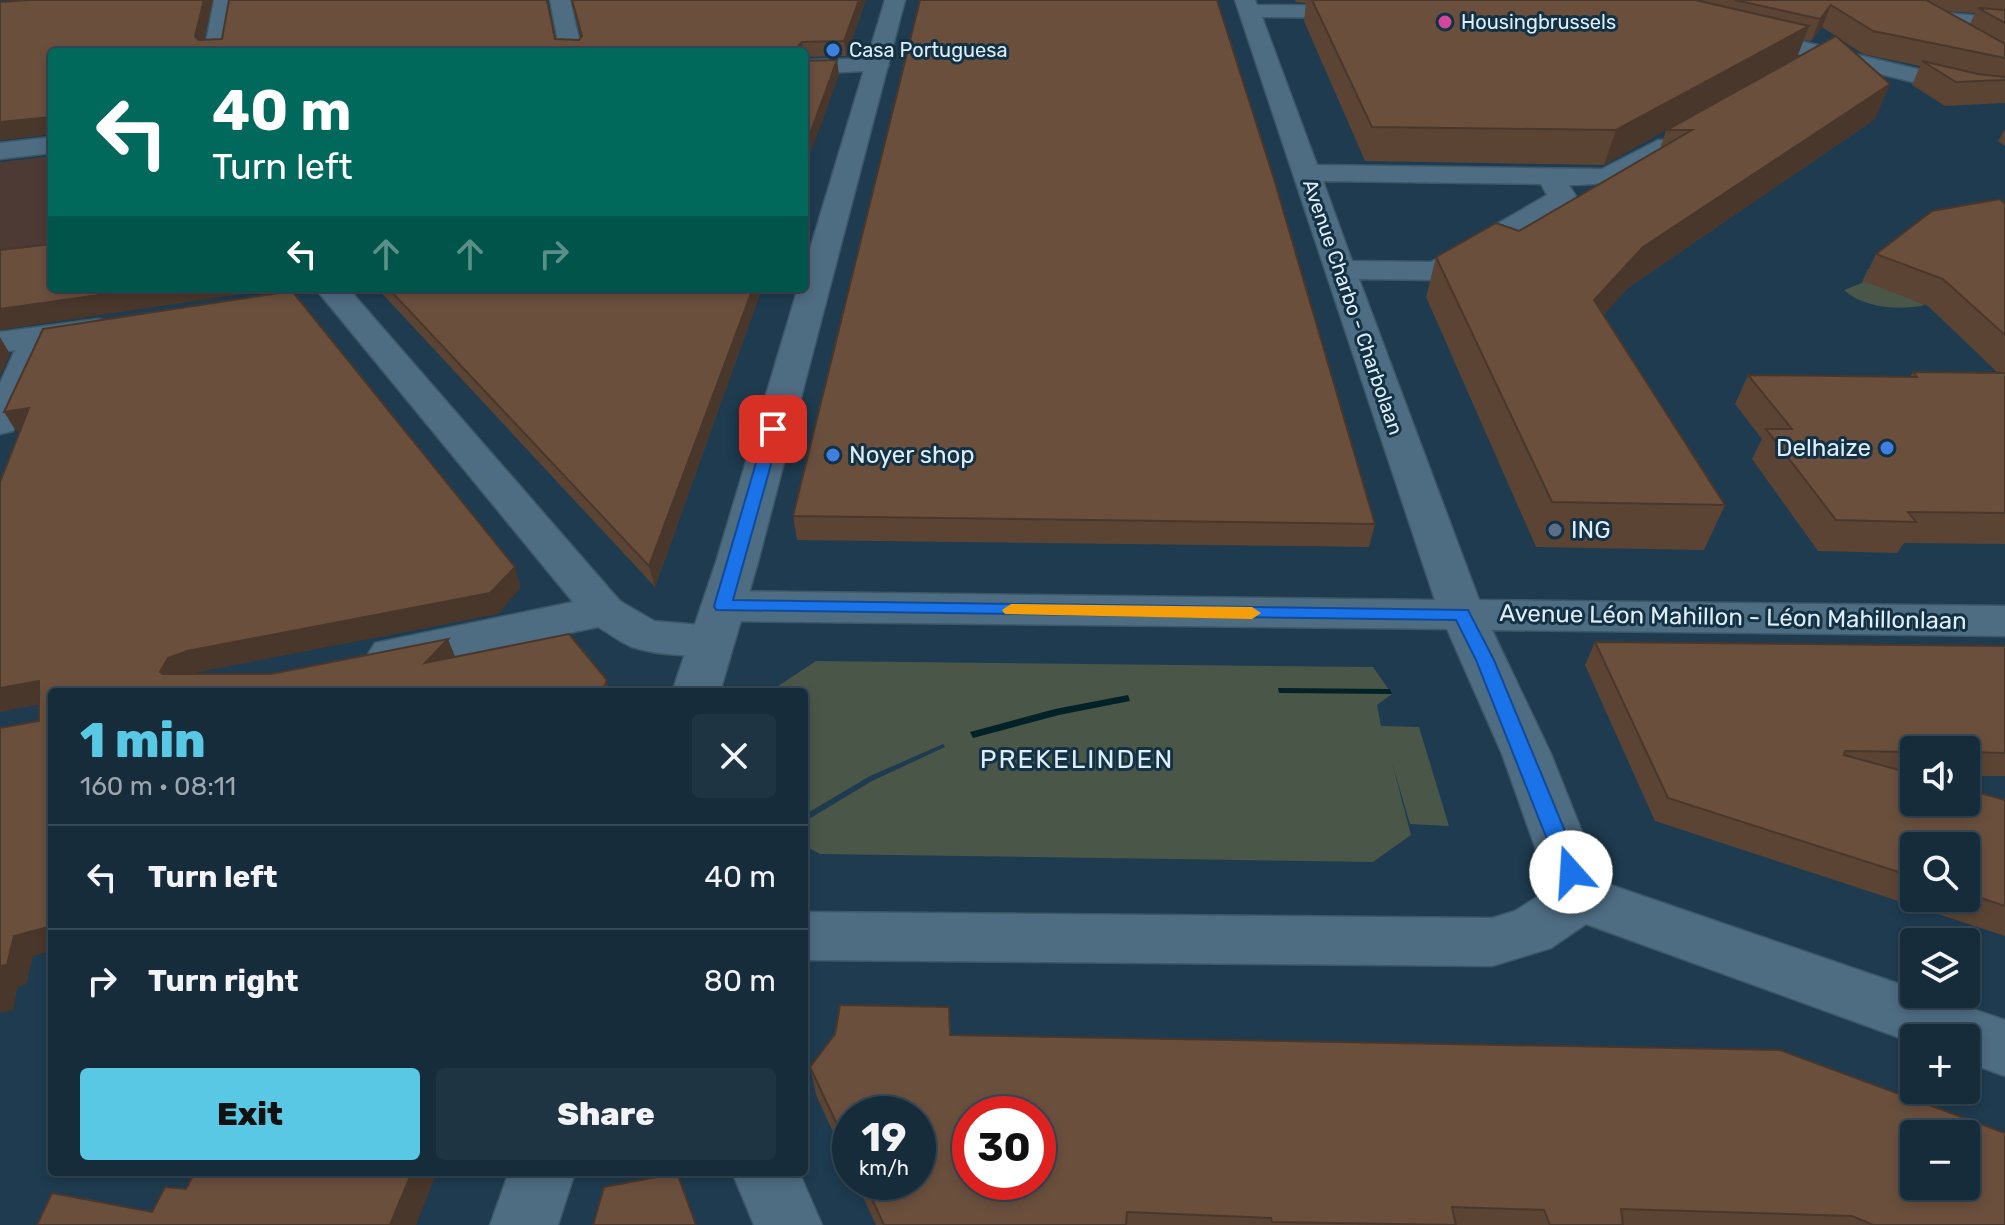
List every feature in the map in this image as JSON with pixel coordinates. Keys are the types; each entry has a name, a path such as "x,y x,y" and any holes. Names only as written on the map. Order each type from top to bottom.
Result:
{"street":[{"path":"216,48 224,0"},
{"path":"560,0 570,48"},
{"path":"697,688 895,0"},
{"path":"1247,5 1382,12"},
{"name":"Avenue Charbo - Charbolaan","path":"1247,5 1462,614 1485,660 1562,845 1580,898"},
{"path":"1903,6 1964,41"},
{"path":"1923,17 2005,24"},
{"path":"1725,30 1967,88 2005,92"},
{"path":"1789,75 1825,54"},
{"path":"808,67 878,65"},
{"path":"1306,173 1550,177 1618,174 1694,130"},
{"path":"0,151 48,145"},
{"path":"1339,270 1437,271 1563,198 1550,177"},
{"name":"Avenue Léon Mahillon - Léon Mahillonlaan","path":"322,293 604,611 645,635 717,624 1462,614 2005,621"},
{"path":"0,342 135,323"},
{"path":"0,423 38,337"},
{"path":"352,662 604,611"},
{"path":"808,936 1492,942 1531,931 1580,898 2005,1048"},
{"path":"524,1225 541,1176"},
{"path":"767,1176 788,1225"}],"shaded area":[{"path":"48,156 48,291 0,324 0,162"},
{"path":"1868,269 1880,270 1882,286 1925,305 1904,308 1871,304 1844,290 1862,283"},
{"path":"816,661 1373,667 1392,694 1377,705 1381,726 1419,727 1449,826 1410,824 1392,763 1411,835 1373,862 820,854 808,847 808,820 872,781 945,747 943,744 870,776 808,813 808,688 775,688"},
{"path":"1278,688 1390,689 1392,694 1279,693"},
{"path":"1128,695 1130,701 1059,715 973,738 970,732 1055,709"}],"building":[{"path":"204,0 195,36 198,40 222,39 229,0 547,0 555,39 579,40 582,36 572,0 859,0 844,41 802,42 799,48 48,48 48,117 0,122 0,2"},
{"path":"920,0 1217,0 1274,179 1375,524 793,516"},
{"path":"1312,0 1695,0 1809,26 1616,130 1372,127"},
{"path":"1735,0 1926,0 2005,44 2005,58 1873,31 1831,5 1820,19"},
{"path":"1978,8 2005,10 2005,23"},
{"path":"1836,36 1890,84 1643,247 1594,300 1725,505 1552,502 1436,257 1496,223 1519,231 1692,130 1667,130"},
{"path":"837,60 808,139 808,61"},
{"path":"1922,61 2005,77 2005,80 1956,82"},
{"path":"2000,199 2005,204 2005,335 1943,279 1876,254 1932,211"},
{"path":"48,244 48,292 120,292 0,309 0,250"},
{"path":"293,292 515,567 490,593 187,651 168,658 160,672 163,674 271,674 448,639 425,663 569,634 607,680 604,688 48,688 48,927 14,936 7,965 0,966 0,728 39,721 39,681 0,688 0,482 29,408 4,412 43,329"},
{"path":"392,292 752,292 649,566"},
{"name":"Delhaize","path":"1913,372 2005,373 2005,513 1908,512 1916,522 1836,520 1766,429 1792,429 1748,375 1917,377"},
{"path":"1595,642 2005,646 2005,753 1980,752 1980,736 1900,736 1900,752 1845,751 1844,755 1900,770 1900,816 1980,816 1980,793 2005,800 2005,906 1980,898 1980,832 1900,832 1900,873 1668,798"},
{"path":"840,1005 949,1007 950,1035 1780,1050 1900,1094 1900,1104 1926,1104 1970,1120 1900,1120 1900,1200 1980,1200 1980,1124 2005,1133 2005,1225 1873,1225 1852,1216 1621,1209 1623,1225 1550,1225 1544,1210 1452,1207 1456,1225 1272,1222 1271,1218 1127,1212 1126,1225 884,1225 872,1200 936,1200 936,1096 832,1096 832,1114 810,1067 835,1034"},
{"path":"193,1176 410,1176 390,1225 37,1225 52,1193 152,1212 165,1187 186,1189"},
{"path":"661,1176 678,1176 696,1225 593,1225 604,1187"}],"slow traffic":[{"path":"1011,610 1252,613"}],"place":[{"name":"Housingbrussels","path":"1445,22"},
{"name":"Casa Portuguesa","path":"833,50"},
{"name":"Delhaize","path":"1887,448"},
{"name":"Noyer shop","path":"833,455"},
{"name":"ING","path":"1555,530"}],"district":[{"name":"PREKELINDEN","path":"1077,759"}],"route":[{"path":"773,429 723,606 1462,614 1485,660 1571,872"}]}
